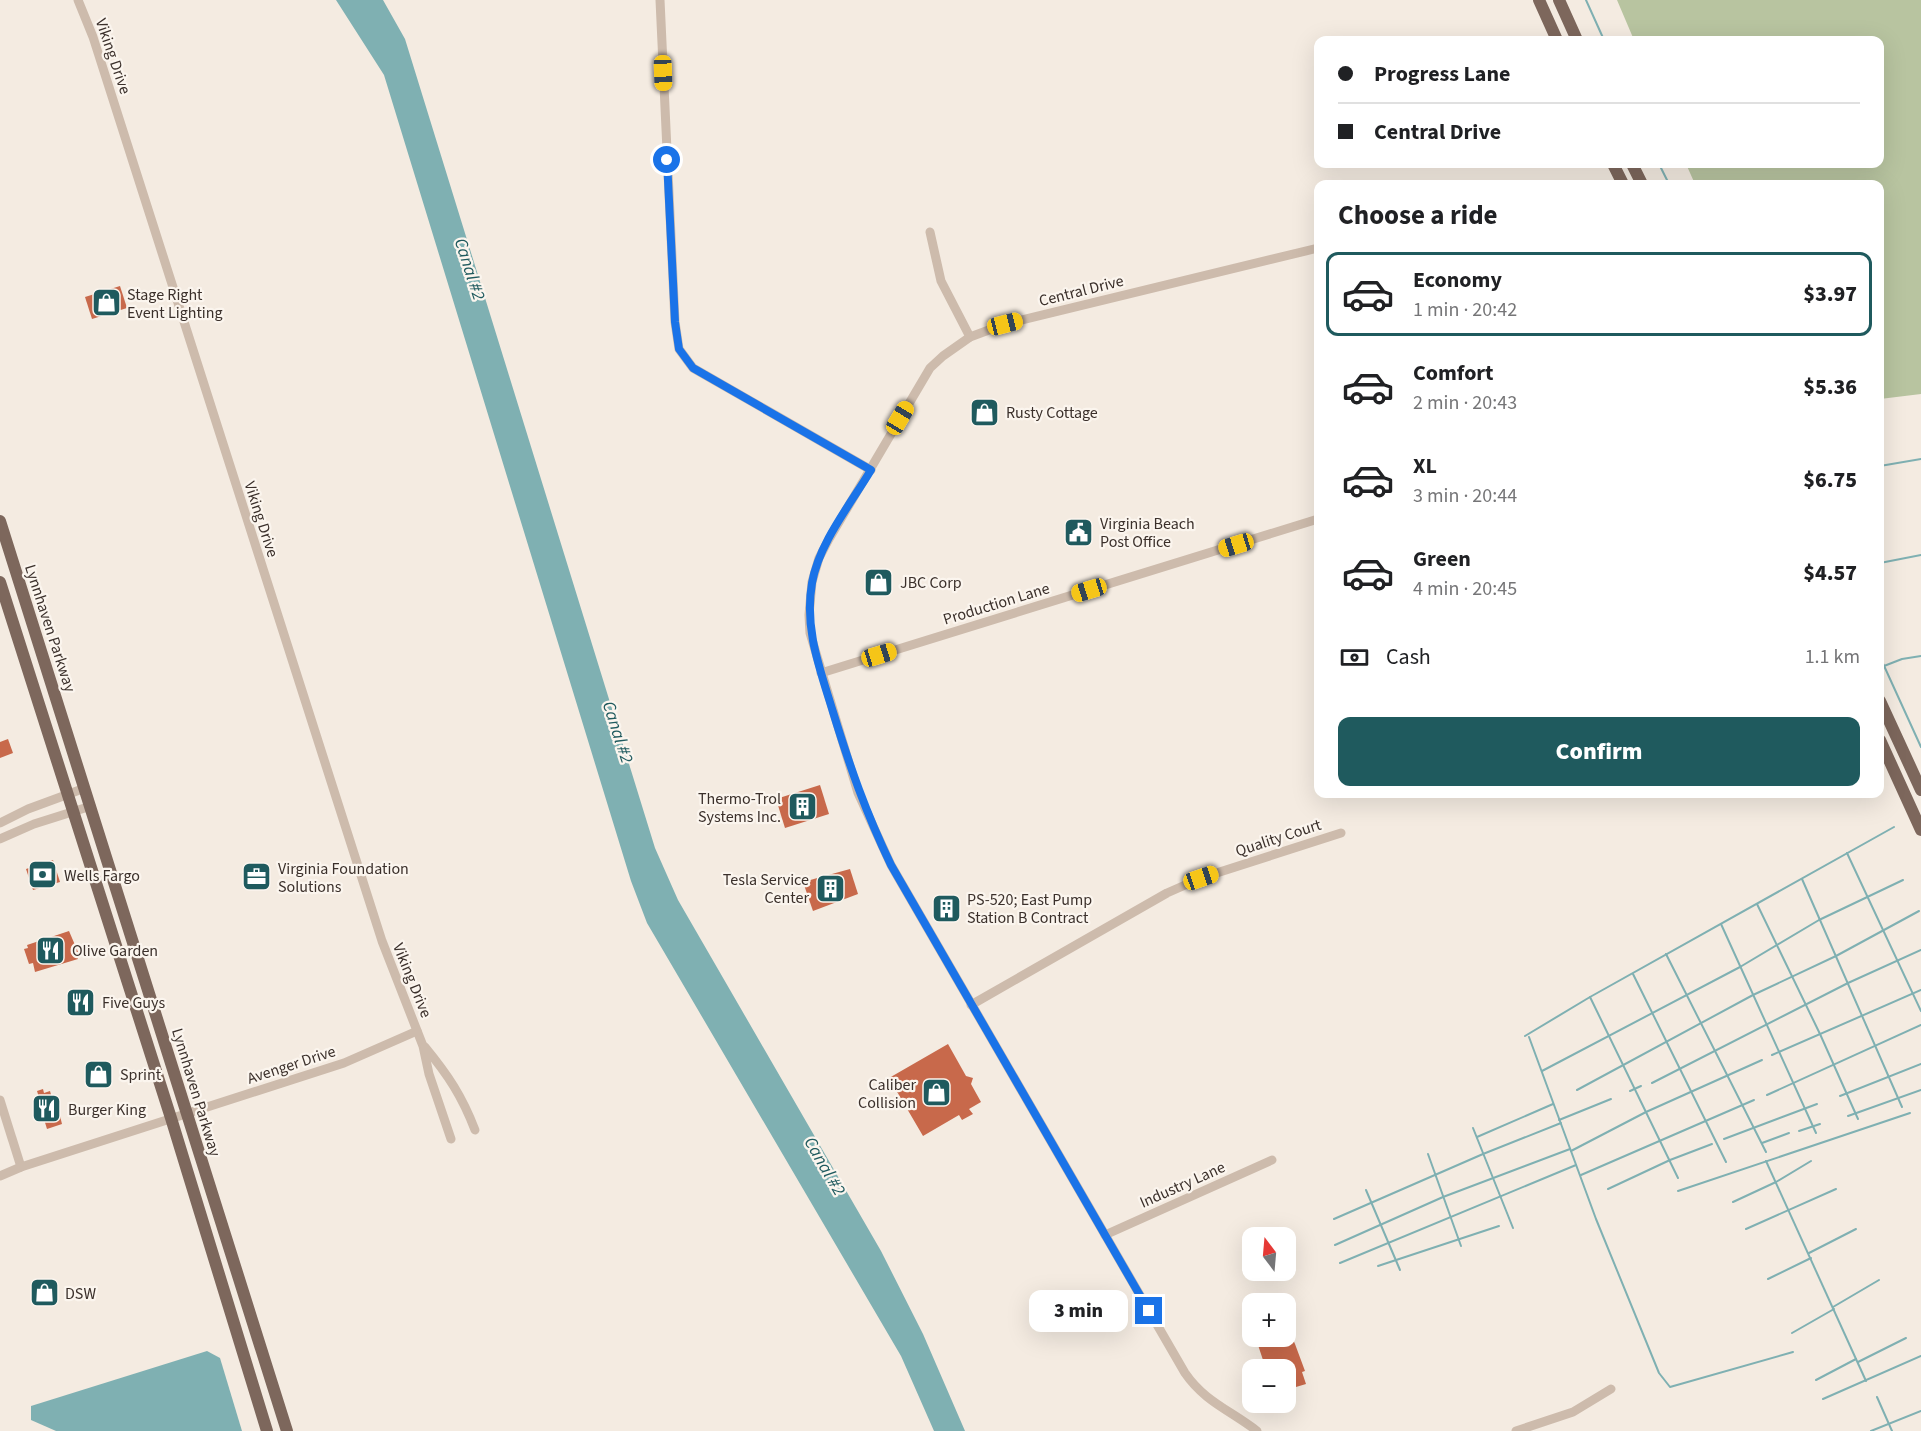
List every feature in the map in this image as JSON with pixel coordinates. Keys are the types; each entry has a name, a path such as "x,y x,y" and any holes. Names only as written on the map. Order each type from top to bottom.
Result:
{"main road":[{"path":"1539,0 1555,36"},
{"path":"1559,0 1576,36"},
{"name":"Lynnhaven Parkway","path":"0,522 287,1431"},
{"name":"Lynnhaven Parkway","path":"0,582 171,1118 267,1431"},
{"path":"1884,710 1921,790"},
{"path":"1884,749 1921,830"}],"street":[{"name":"Viking Drive","path":"78,0 93,37 382,942 423,1046 429,1074 451,1138"},
{"path":"660,0 675,322 679,349 693,368 871,470"},
{"path":"930,232 941,281 970,337"},
{"name":"Central Drive","path":"1257,1431 1209,1401 1195,1389 891,865 858,793 820,673 808,617 812,582 824,548 930,368 943,356 970,337 1005,324 1314,249"},
{"name":"Production Lane","path":"820,673 1314,520"},
{"path":"0,823 27,808 85,788"},
{"path":"0,839 34,824 91,806"},
{"name":"Quality Court","path":"971,1005 1172,891 1201,878 1341,833"},
{"name":"Avenger Drive","path":"0,1176 21,1167 344,1063 417,1031"},
{"name":"Viking Drive","path":"423,1046 450,1077 466,1105 475,1130"},
{"path":"0,1100 21,1167"},
{"name":"Industry Lane","path":"1105,1235 1272,1160"},
{"path":"1516,1431 1573,1412 1611,1389"}],"green space":[{"path":"1617,0 1921,0 1921,394 1884,399 1884,180 1693,180 1688,168 1884,168 1884,36 1632,36"}],"water":[{"name":"Canal #2","path":"336,0 383,0 405,39 655,848 678,900 881,1251 923,1334 965,1431 934,1431 901,1356 647,923 631,881 384,75"},
{"path":"207,1351 220,1358 242,1431 56,1431 31,1420 31,1406"}],"building":[{"name":"Stage Right Event Lighting","path":"120,286 127,308 92,319 85,297"},
{"path":"8,739 13,753 0,758 0,742"},
{"name":"Thermo-Trol Systems Inc.","path":"820,785 829,814 785,828 776,799"},
{"name":"Wells Fargo","path":"53,860 60,882 33,890 26,869"},
{"name":"Tesla Service Center","path":"850,869 858,894 813,911 803,882"},
{"name":"Olive Garden","path":"69,931 78,952 76,952 78,959 35,972 33,963 29,964 24,949 28,948 27,945"},
{"name":"Caliber Collision","path":"948,1044 966,1076 973,1078 971,1084 981,1102 969,1109 973,1114 962,1120 959,1115 923,1136 889,1078"},
{"name":"Burger King","path":"43,1089 44,1093 50,1091 52,1098 55,1096 62,1124 47,1129 43,1116 39,1118 35,1106 41,1104 37,1091"},
{"path":"1259,1347 1296,1347 1305,1371 1302,1372 1306,1384 1296,1387 1296,1359 1263,1359"}],"waterway":[{"path":"1586,0 1602,36"},
{"path":"1661,168 1667,180"},
{"path":"1884,465 1921,459"},
{"path":"1884,562 1921,555"},
{"path":"1884,666 1902,659 1921,656"},
{"path":"1884,666 1921,747"},
{"path":"1590,997 1894,827"},
{"path":"1847,853 1921,1011"},
{"path":"1802,879 1902,1107"},
{"path":"1542,1071 1740,967 1819,920 1903,880"},
{"path":"1757,904 1858,1119"},
{"path":"1577,1090 1753,995 1836,956 1919,911"},
{"path":"1721,924 1816,1133"},
{"path":"1652,1083 1848,983 1921,950"},
{"path":"1666,954 1766,1152"},
{"path":"1633,974 1726,1162"},
{"path":"1772,1055 1921,990"},
{"path":"1525,1036 1590,997 1678,1178"},
{"path":"1767,1095 1921,1025"},
{"path":"1529,1037 1596,1219 1659,1373 1670,1387 1793,1352"},
{"path":"1571,1151 1646,1112 1762,1060"},
{"path":"1840,1096 1921,1064"},
{"path":"1630,1091 1641,1086"},
{"path":"1848,1116 1921,1090"},
{"path":"1559,1120 1611,1099"},
{"path":"1581,1175 1754,1100"},
{"path":"1477,1137 1553,1104"},
{"path":"1724,1139 1817,1104"},
{"path":"1678,1191 1910,1113"},
{"path":"1334,1219 1483,1154 1561,1123"},
{"path":"1799,1131 1820,1124"},
{"path":"1473,1128 1513,1228"},
{"path":"1762,1143 1789,1133"},
{"path":"1608,1189 1670,1160 1712,1144"},
{"path":"1335,1245 1443,1197 1570,1149"},
{"path":"1428,1154 1461,1246"},
{"path":"1766,1161 1866,1381"},
{"path":"1733,1202 1776,1182 1811,1161"},
{"path":"1340,1263 1576,1165"},
{"path":"1746,1229 1836,1189"},
{"path":"1366,1190 1400,1270"},
{"path":"1378,1266 1499,1226"},
{"path":"1809,1253 1856,1229"},
{"path":"1768,1279 1811,1258"},
{"path":"1833,1307 1879,1280"},
{"path":"1792,1333 1834,1309"},
{"path":"1858,1362 1906,1338"},
{"path":"1823,1399 1921,1356"},
{"path":"1816,1380 1856,1359"},
{"path":"1877,1397 1892,1431"},
{"path":"1871,1431 1921,1411"}],"place":[{"name":"Stage Right Event Lighting","path":"106,303"},
{"name":"Rusty Cottage","path":"985,412"},
{"name":"Virginia Beach Post Office","path":"1079,532"},
{"name":"JBC Corp","path":"879,582"},
{"name":"Thermo-Trol Systems Inc.","path":"802,807"},
{"name":"Wells Fargo","path":"43,875"},
{"name":"Virginia Foundation Solutions","path":"257,877"},
{"name":"Tesla Service Center","path":"830,888"},
{"name":"PS-520; East Pump Station B Contract","path":"946,908"},
{"name":"Olive Garden","path":"51,950"},
{"name":"Five Guys","path":"81,1002"},
{"name":"Sprint","path":"99,1074"},
{"name":"Caliber Collision","path":"937,1093"},
{"name":"Burger King","path":"47,1109"},
{"name":"DSW","path":"44,1293"}],"route":[{"path":"667,160 675,322 679,349 693,368 871,470 819,558 812,582 808,617 820,673 858,793 891,865 1045,1135 1149,1311"}]}
